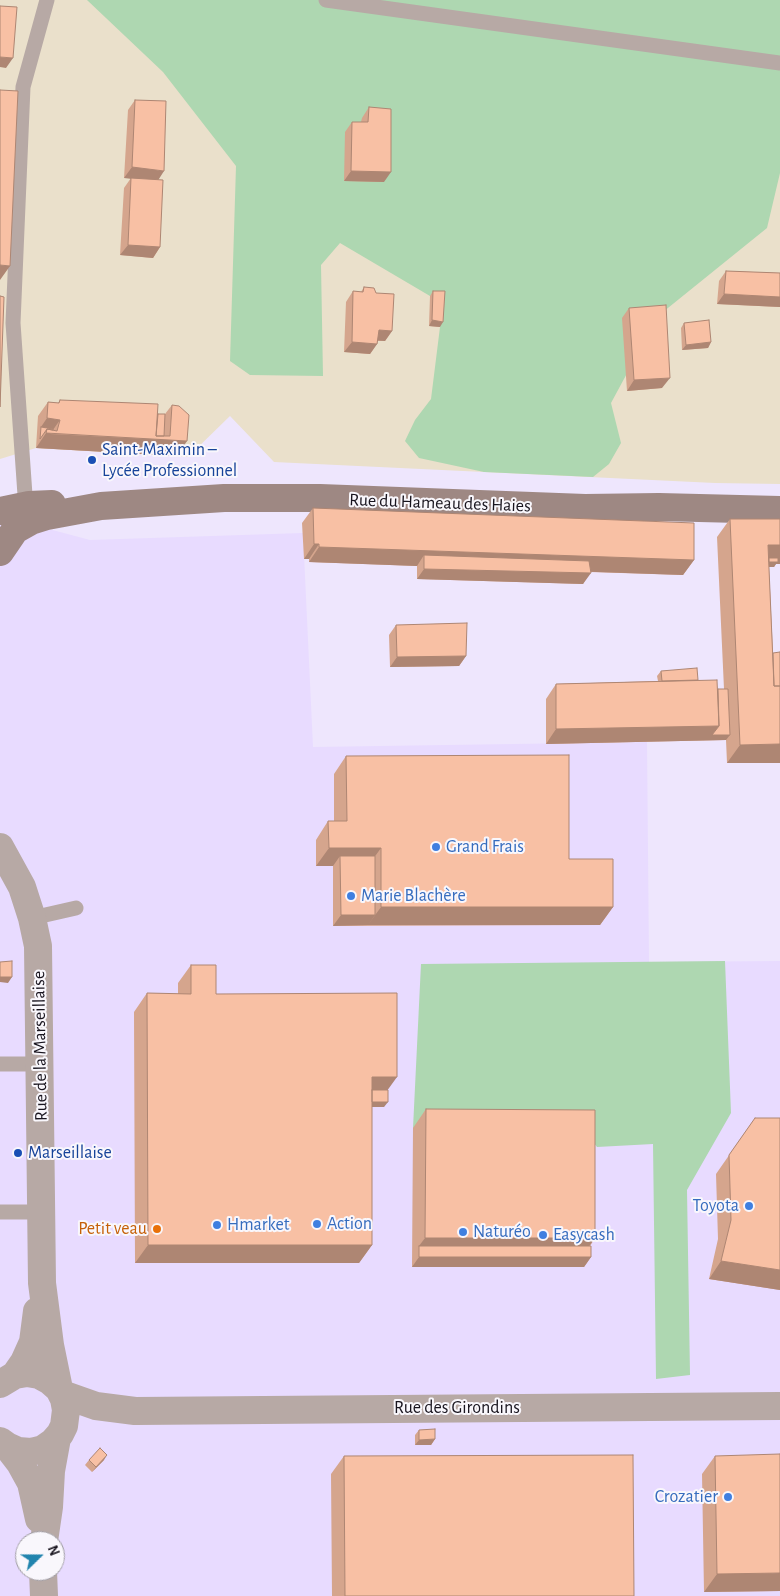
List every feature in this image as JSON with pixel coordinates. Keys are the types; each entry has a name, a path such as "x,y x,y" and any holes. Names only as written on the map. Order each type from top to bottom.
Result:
{"street":[{"name":"Rue du Hameau des Haies","path":"0,511 28,513 53,504 101,506 224,498 291,498 599,508 659,507 780,510"},
{"path":"0,552 28,513"},
{"name":"Rue de la Marseillaise","path":"0,847 22,887 36,931 39,964 42,1283 50,1345 60,1392 66,1410 59,1434"},
{"name":"Rue de la Marseillaise","path":"8,1379 24,1362 33,1342 42,1283"},
{"name":"Rue des Girondins","path":"8,1379 27,1373 39,1375 50,1381 60,1392 96,1406 134,1411 780,1406"},
{"name":"Rue des Girondins","path":"3,1444 24,1452 37,1451 48,1446 59,1434 95,1419 134,1411"},
{"path":"45,1531 49,1508 51,1470 59,1434"},
{"path":"3,1444 20,1463 31,1483 41,1531"},
{"path":"43,1581 44,1596"}],"lane":[{"path":"28,513 13,323 23,87 47,0"},
{"path":"326,0 780,63"},
{"path":"32,918 76,908"},
{"path":"0,1064 40,1064"},
{"path":"0,1212 42,1212"}],"shaded area":[{"path":"0,0 780,0 780,484 715,483 274,462 230,416 188,457 36,448 0,459"},
{"path":"0,516 90,540 303,533 313,747 647,742 649,962 780,961 780,1596 0,1596"}],"green space":[{"path":"87,0 780,0 780,173 767,228 658,316 611,403 621,443 609,464 593,477 484,472 419,458 405,441 415,420 431,399 440,327 441,296 430,296 340,243 321,265 323,376 250,375 230,361 236,166 163,72"},
{"path":"725,961 731,1113 687,1190 690,1375 656,1379 653,1144 597,1147 582,1128 413,1128 421,964"}],"building":[{"path":"0,6 17,7 13,58 0,57"},
{"path":"0,90 18,91 10,266 0,265"},
{"path":"135,100 166,101 164,171 132,167"},
{"path":"369,107 391,109 391,172 351,171 352,122 368,122"},
{"path":"131,178 163,180 160,247 128,245"},
{"path":"726,271 780,273 780,297 724,294"},
{"path":"364,287 374,288 376,293 394,294 392,331 379,330 377,344 352,342 353,291 363,292"},
{"path":"433,291 445,291 443,322 432,320"},
{"path":"0,296 4,297 0,407"},
{"path":"666,305 670,378 634,380 629,308"},
{"path":"709,320 711,342 686,345 684,323"},
{"path":"60,400 158,404 156,436 170,436 172,405 179,406 189,415 187,441 46,433 47,429 57,431 60,420 47,418 48,402 59,403"},
{"path":"158,414 165,414 164,436 156,436"},
{"path":"41,427 53,430 47,429 40,439"},
{"path":"313,508 694,523 694,560 319,547 319,544 314,544"},
{"path":"730,519 780,519 780,545 768,545 774,686 780,686 780,744 740,745"},
{"path":"424,555 589,561 591,573 424,569"},
{"path":"769,558 778,558 778,562 769,562"},
{"path":"467,623 466,656 397,657 396,625"},
{"path":"780,652 780,686 774,686 773,653"},
{"path":"697,668 698,680 662,681 661,671"},
{"path":"717,680 719,726 556,729 556,684"},
{"path":"718,689 728,689 730,735 712,735 719,726"},
{"name":"Grand Frais","path":"569,755 569,859 613,859 613,907 381,907 381,848 329,848 328,821 347,821 346,756"},
{"name":"Marie Blachère","path":"340,856 375,856 375,915 341,915"},
{"path":"12,961 12,977 0,977 0,962"},
{"path":"191,965 216,965 216,994 397,993 397,1077 372,1077 372,1245 148,1245 147,993 191,994"},
{"path":"372,1090 388,1090 388,1102 372,1102"},
{"path":"426,1109 595,1110 595,1238 425,1238"},
{"name":"Toyota","path":"755,1118 780,1118 780,1270 721,1261 731,1220 729,1155"},
{"path":"419,1246 591,1246 591,1257 419,1257"},
{"path":"435,1429 435,1439 419,1440 419,1430"},
{"path":"100,1448 107,1455 96,1467 89,1460"},
{"path":"780,1454 780,1573 717,1574 715,1456"},
{"path":"633,1455 634,1596 345,1596 344,1456"}],"place":[{"name":"Saint-Maximin – Lycée Professionnel","path":"92,460"},
{"name":"Grand Frais","path":"436,847"},
{"name":"Marie Blachère","path":"351,896"},
{"name":"Marseillaise","path":"18,1153"},
{"name":"Toyota","path":"749,1206"},
{"name":"Action","path":"317,1224"},
{"name":"Hmarket","path":"217,1225"},
{"name":"Petit veau","path":"157,1229"},
{"name":"Naturéo","path":"463,1232"},
{"name":"Easycash","path":"543,1235"},
{"name":"Crozatier","path":"728,1497"}]}
